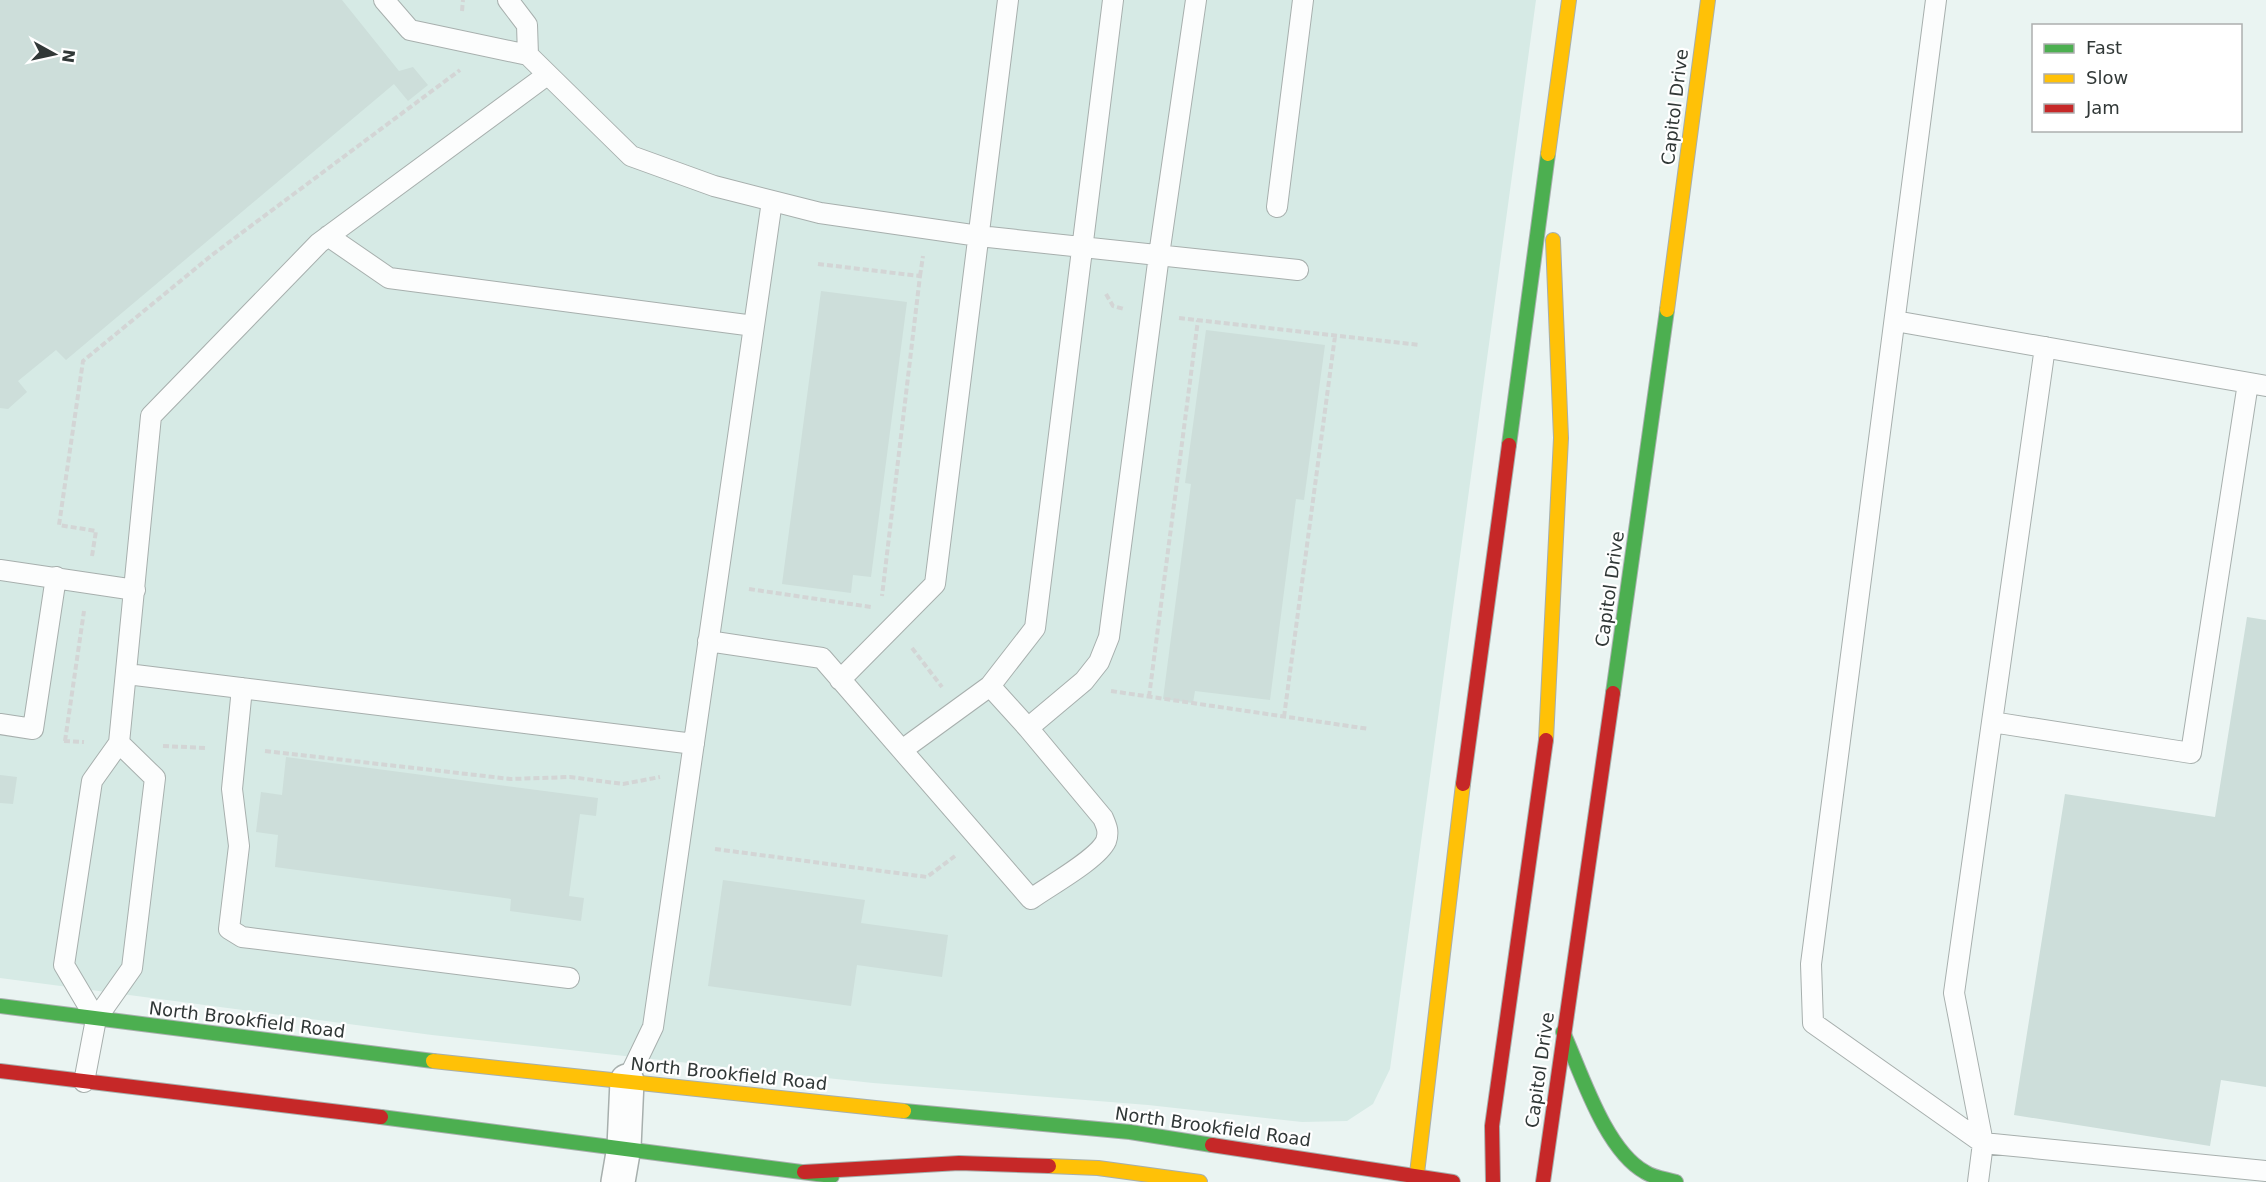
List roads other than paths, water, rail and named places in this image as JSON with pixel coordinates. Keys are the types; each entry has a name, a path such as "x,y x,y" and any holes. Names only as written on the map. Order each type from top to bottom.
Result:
{"main road":[{"path":"1416,1179 1459,816 1569,0"},
{"name":"Capitol Drive","path":"1543,1182 1656,397 1708,0"},
{"path":"1682,199 1686,58"},
{"path":"1494,1182 1492,1126 1545,750 1560,438 1550,151"},
{"name":"North Brookfield Road","path":"0,1006 390,1057 740,1095 1130,1131 1416,1179 1454,1182"},
{"path":"1563,1032 1598,1109 1619,1147 1641,1171 1676,1182"},
{"path":"0,1071 624,1147 868,1182"},
{"path":"804,1172 959,1163 1098,1168 1200,1182"}],"street":[{"path":"618,1182 624,1147 627,1081"}],"lane":[{"path":"384,0 410,30 528,55 631,156 714,186 820,213 979,236 1298,270"},
{"path":"508,0 527,25 528,55"},
{"path":"840,680 935,584 1008,0"},
{"path":"902,750 990,686 1035,628 1113,0"},
{"path":"1028,728 1077,686 1100,662 1109,637 1158,255 1196,0"},
{"path":"1277,207 1303,0"},
{"path":"1936,0 1810,964 1814,1023 1983,1143 2266,1171"},
{"path":"96,1019 64,965 92,781 119,743 151,417 328,236 547,75"},
{"path":"627,1081 653,1027 772,201"},
{"path":"328,236 389,278 754,326"},
{"path":"1895,321 2257,384 2191,753 1992,722"},
{"path":"1978,1182 1983,1143 1954,993 2045,347"},
{"path":"0,570 135,590"},
{"path":"0,724 33,729 57,577"},
{"path":"708,641 822,658 1031,899 1096,854 1105,843 1108,830 1103,818 990,686"},
{"path":"127,674 694,744"},
{"path":"242,688 232,789 240,846 229,929 242,937 569,978"},
{"path":"84,1082 96,1019 132,968 155,778 119,743"}]}
